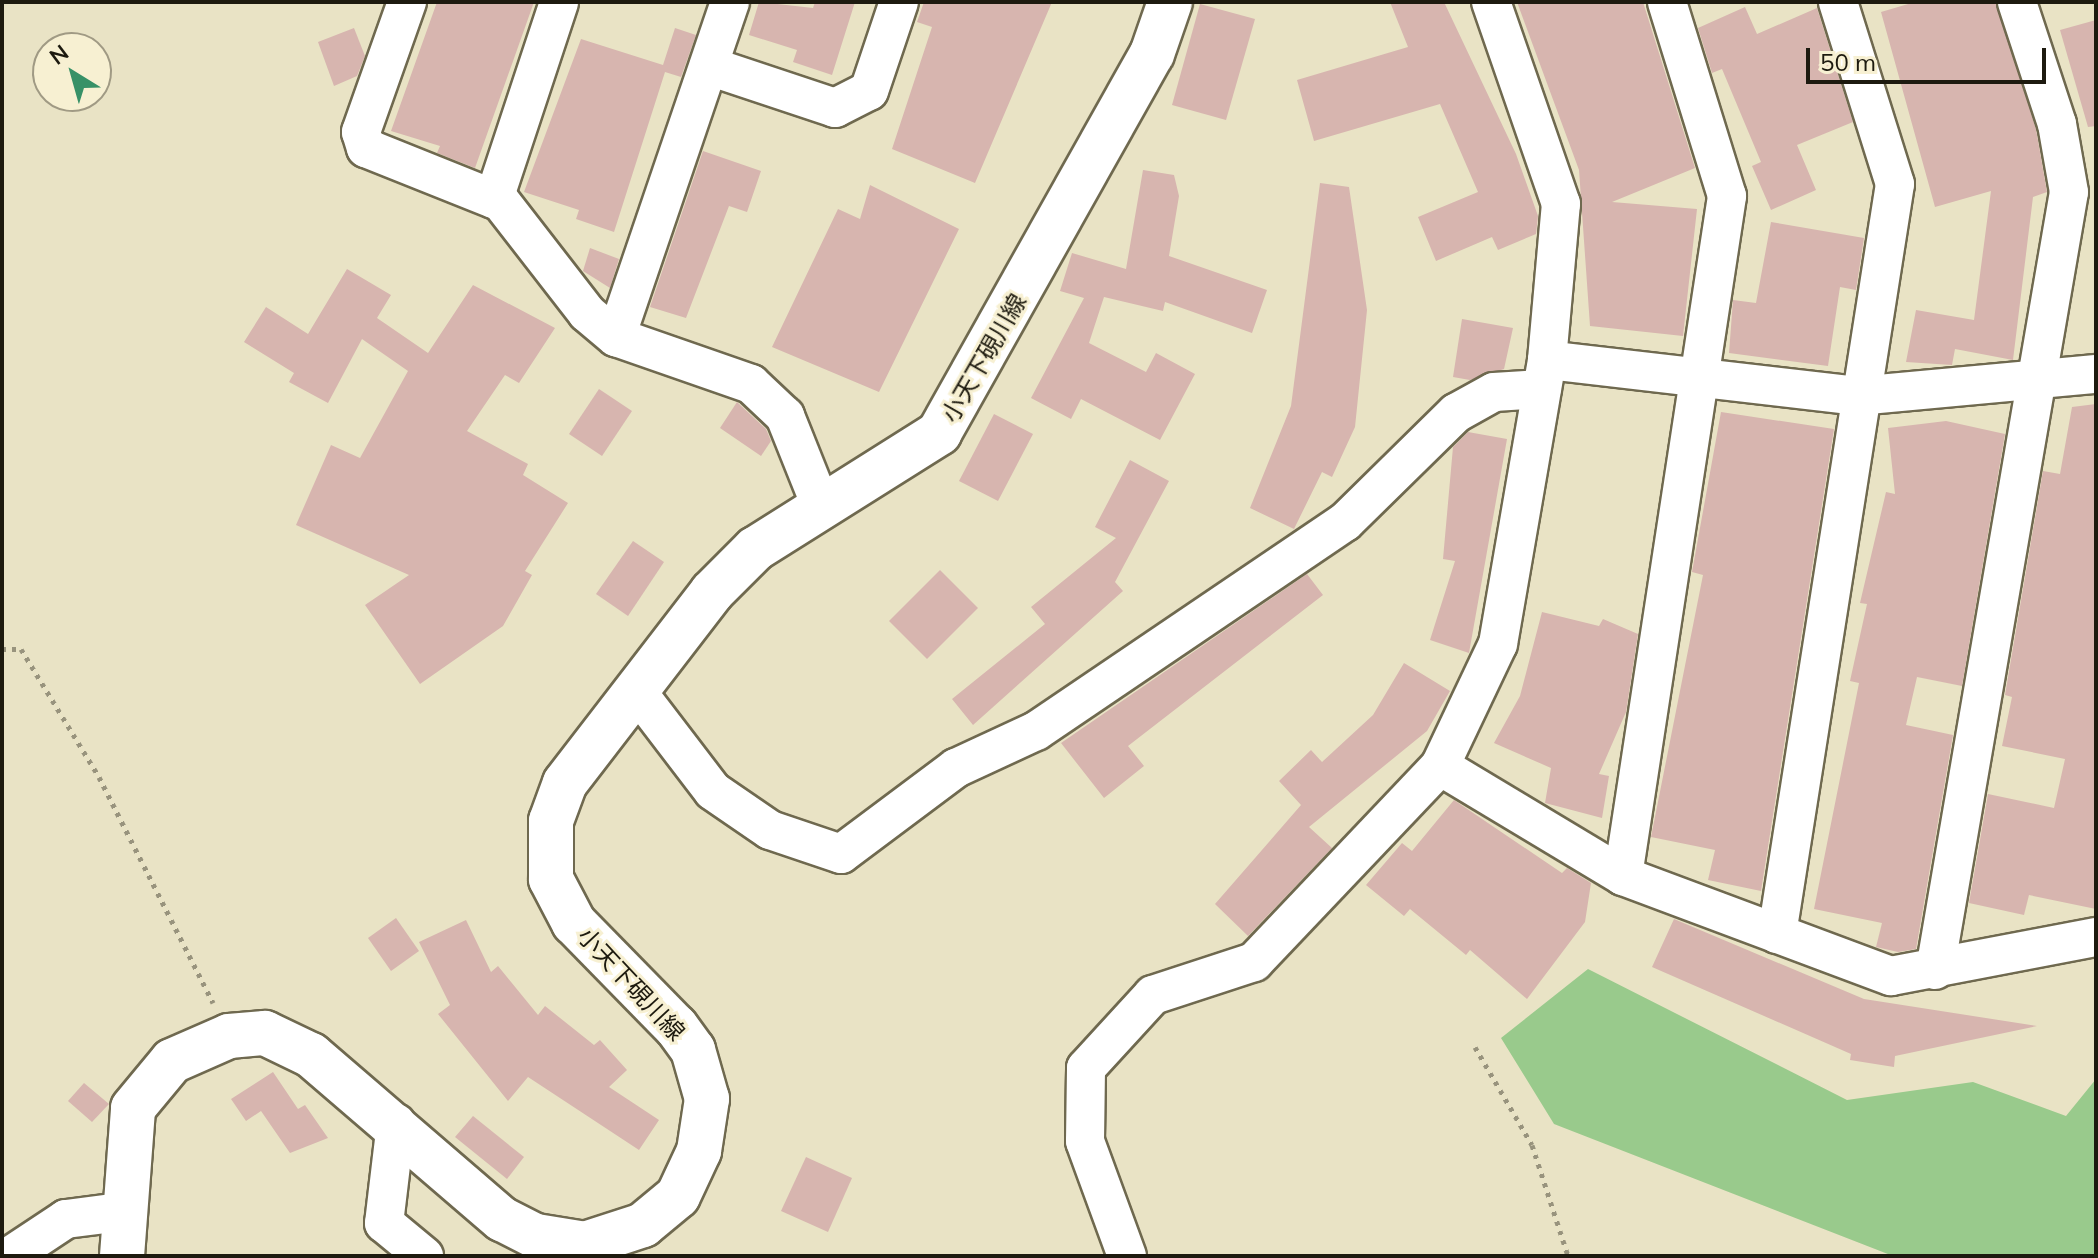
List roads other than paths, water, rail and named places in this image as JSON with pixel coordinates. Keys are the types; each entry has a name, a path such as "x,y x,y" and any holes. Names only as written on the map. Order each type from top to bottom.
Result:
{"main road":[{"name":"小天下硯川線","path":"122,1256 120,1212 133,1108 172,1061 229,1036 265,1033 311,1055 396,1123 502,1219 536,1236 585,1244 643,1225 678,1196 699,1151 707,1099 693,1050 574,923 551,879 551,821 565,783 635,689 734,570 821,506 939,433 1141,76 1170,2"}],"street":[{"path":"407,2 361,132 366,148 494,199 587,313 616,337 751,384 785,416 821,506"},
{"path":"494,199 559,2"},
{"path":"616,337 730,2"},
{"path":"709,66 835,108 869,91 899,2"},
{"path":"1127,1256 1085,1141 1086,1068 1153,995 1254,962 1440,766 1498,644 1545,374 1561,204 1491,2"},
{"path":"1623,876 1727,196 1667,2"},
{"path":"1777,934 1857,396 1895,184 1838,2"},
{"path":"1935,970 2069,192 2057,124 2017,2"},
{"path":"635,689 713,791 770,830 841,854 945,775 1036,731 1345,522 1456,413 1494,392 1545,374 1697,379 1857,396 2035,384 2096,374"},
{"path":"1440,766 1623,876 1891,976 2096,937"},
{"path":"396,1123 384,1223 424,1256"},
{"path":"10,1256 66,1219 120,1212"}]}
